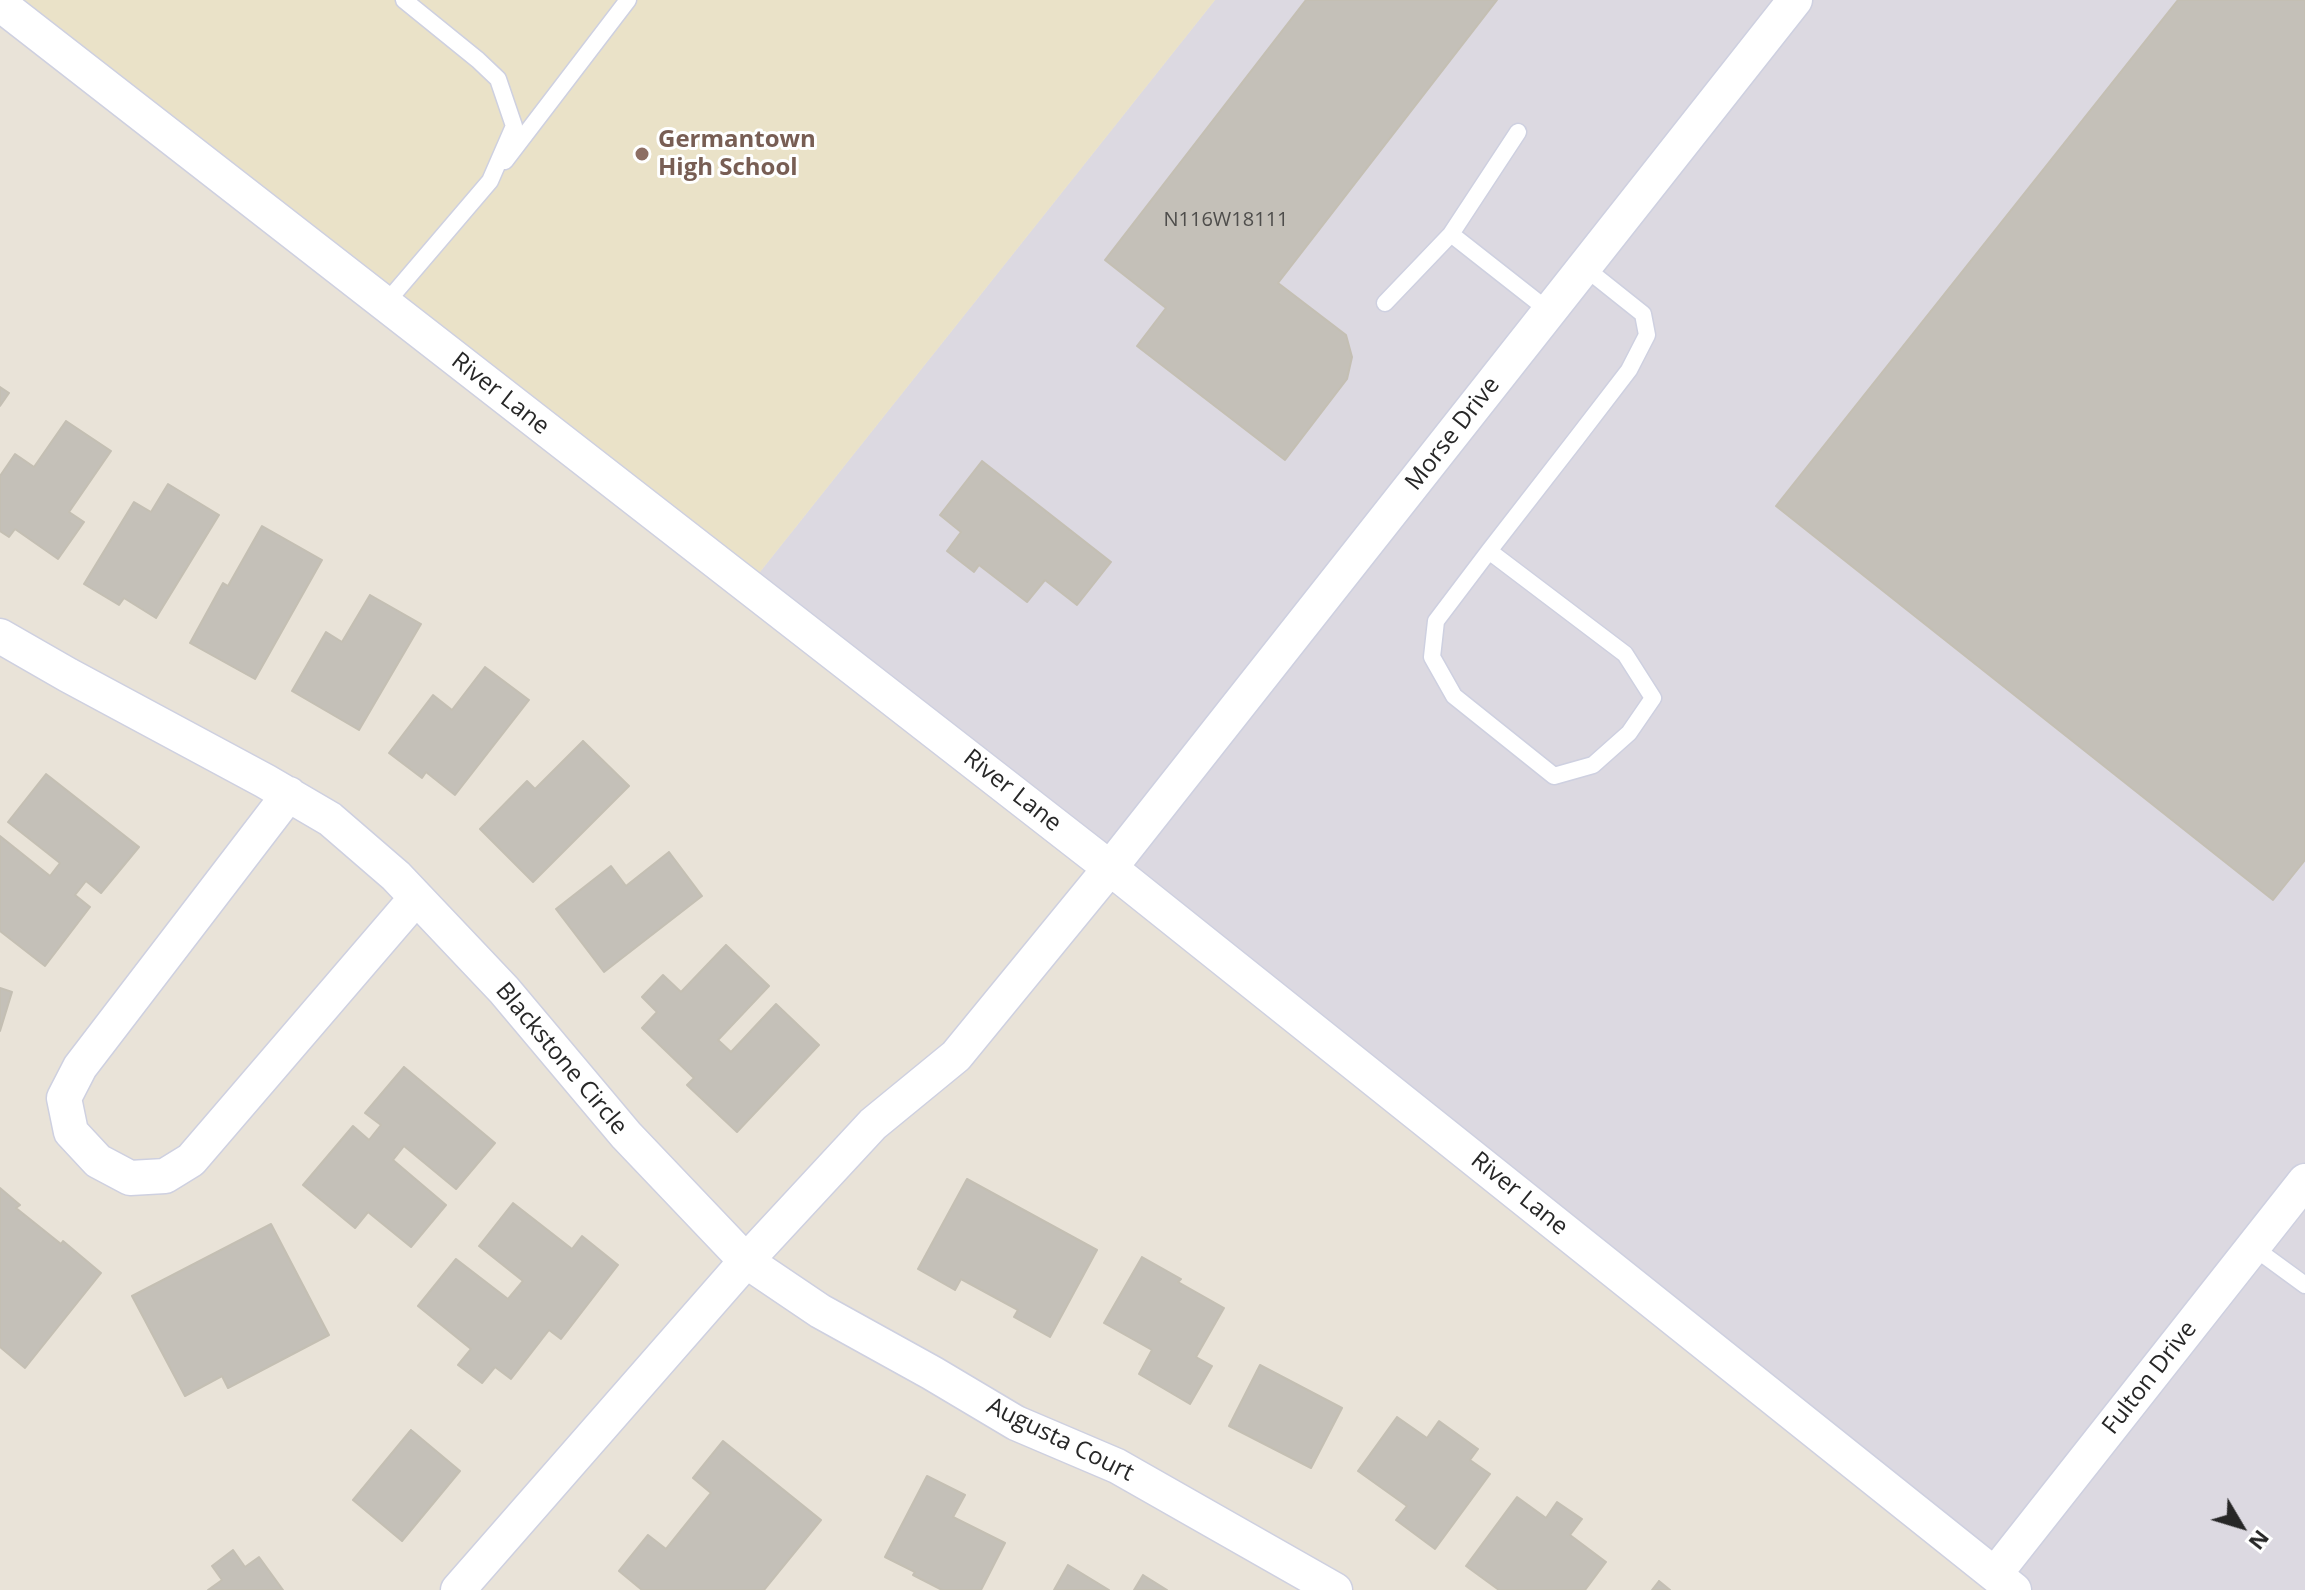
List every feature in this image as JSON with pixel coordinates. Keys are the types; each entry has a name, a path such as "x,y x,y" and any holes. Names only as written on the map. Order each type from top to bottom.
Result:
{"street":[{"name":"Morse Drive","path":"746,1261 873,1124 956,1056 1110,868 1795,0"},
{"name":"River Lane","path":"0,4 1110,868 2004,1582"},
{"name":"Blackstone Circle","path":"0,636 330,819 396,876 504,990 626,1135 746,1261"},
{"path":"289,794 80,1067 64,1098 71,1132 98,1161 130,1178 165,1176 191,1160 416,898"},
{"name":"Fulton Drive","path":"2004,1582 2305,1181"},
{"path":"458,1590 746,1261"},
{"name":"Augusta Court","path":"746,1261 820,1311 1016,1423 1117,1466 1335,1590"}],"lane":[{"path":"404,0 498,79 514,126 490,181"},
{"path":"385,304 490,181 628,0"},
{"path":"1385,303 1451,234 1518,132"},
{"path":"1451,234 1549,311"},
{"path":"1489,551 1625,654 1653,698 1629,733 1593,765 1554,776 1454,696 1432,657 1436,621 1489,551 1629,370 1647,335 1643,314 1584,267"},
{"path":"2253,1247 2305,1285"}],"shaded area":[{"name":"Germantown High School","path":"0,0 1215,0 748,587"},
{"path":"1215,0 2305,0 2305,1590 2014,1590 748,587"}],"building":[{"path":"1306,0 1497,0 1278,283 1346,335 1352,357 1347,379 1285,460 1137,346 1166,308 1105,260"},
{"path":"2178,0 2305,0 2305,860 2273,900 1776,506"},
{"path":"0,387 9,393 0,406"},
{"path":"66,421 111,451 69,512 84,522 58,559 15,529 9,537 0,531 0,476 15,454 34,467"},
{"path":"982,461 1111,562 1077,605 1045,580 1027,602 979,565 974,572 947,551 961,532 940,515"},
{"path":"168,484 219,515 156,618 124,598 119,605 84,584 134,502 151,512"},
{"path":"262,526 322,560 255,679 190,643 223,583 228,586"},
{"path":"370,595 421,624 359,730 292,691 326,632 342,642"},
{"path":"485,667 529,700 455,795 426,772 422,778 389,753 433,695 452,710"},
{"path":"583,741 629,786 533,882 480,829 527,781 535,789"},
{"path":"46,774 139,847 101,893 86,881 75,895 90,907 45,966 0,931 0,836 50,876 60,863 8,822"},
{"path":"669,852 702,896 604,972 556,909 611,866 626,886"},
{"path":"726,945 769,986 718,1040 731,1052 776,1004 819,1045 737,1132 687,1085 694,1078 642,1028 657,1012 642,997 663,975 681,992"},
{"path":"0,988 12,992 0,1031"},
{"path":"404,1067 495,1143 456,1189 404,1146 393,1160 446,1205 411,1247 368,1212 355,1228 303,1185 353,1126 369,1140 381,1125 365,1113"},
{"path":"967,1179 1097,1250 1050,1337 1014,1317 1018,1310 961,1279 955,1290 918,1269"},
{"path":"0,1188 20,1205 16,1208 101,1273 25,1368 0,1347"},
{"path":"513,1203 572,1249 582,1236 618,1265 561,1339 549,1330 511,1379 495,1367 482,1383 458,1365 471,1349 418,1306 456,1259 508,1299 523,1281 479,1246"},
{"path":"271,1224 329,1335 228,1388 222,1376 185,1396 132,1296"},
{"path":"1142,1257 1224,1308 1196,1357 1212,1366 1190,1404 1139,1374 1152,1350 1104,1323"},
{"path":"1260,1365 1342,1408 1311,1468 1229,1426"},
{"path":"1397,1417 1427,1438 1439,1421 1478,1449 1470,1460 1490,1474 1435,1549 1396,1520 1407,1506 1358,1471"},
{"path":"411,1430 460,1471 402,1541 353,1500"},
{"path":"723,1441 821,1520 764,1590 642,1590 619,1571 648,1535 666,1549 711,1493 693,1478"},
{"path":"927,1476 965,1495 953,1517 1005,1543 981,1590 942,1590 885,1557"},
{"path":"1517,1497 1546,1518 1557,1502 1582,1519 1570,1535 1606,1562 1585,1590 1499,1590 1466,1566"},
{"path":"233,1550 245,1567 259,1557 283,1590 208,1590 222,1580 212,1566"},
{"path":"1068,1565 1109,1590 1054,1590"},
{"path":"1143,1575 1167,1590 1134,1590"},
{"path":"1659,1581 1670,1590 1652,1590"}],"place":[{"name":"Germantown High School","path":"642,154"}]}
